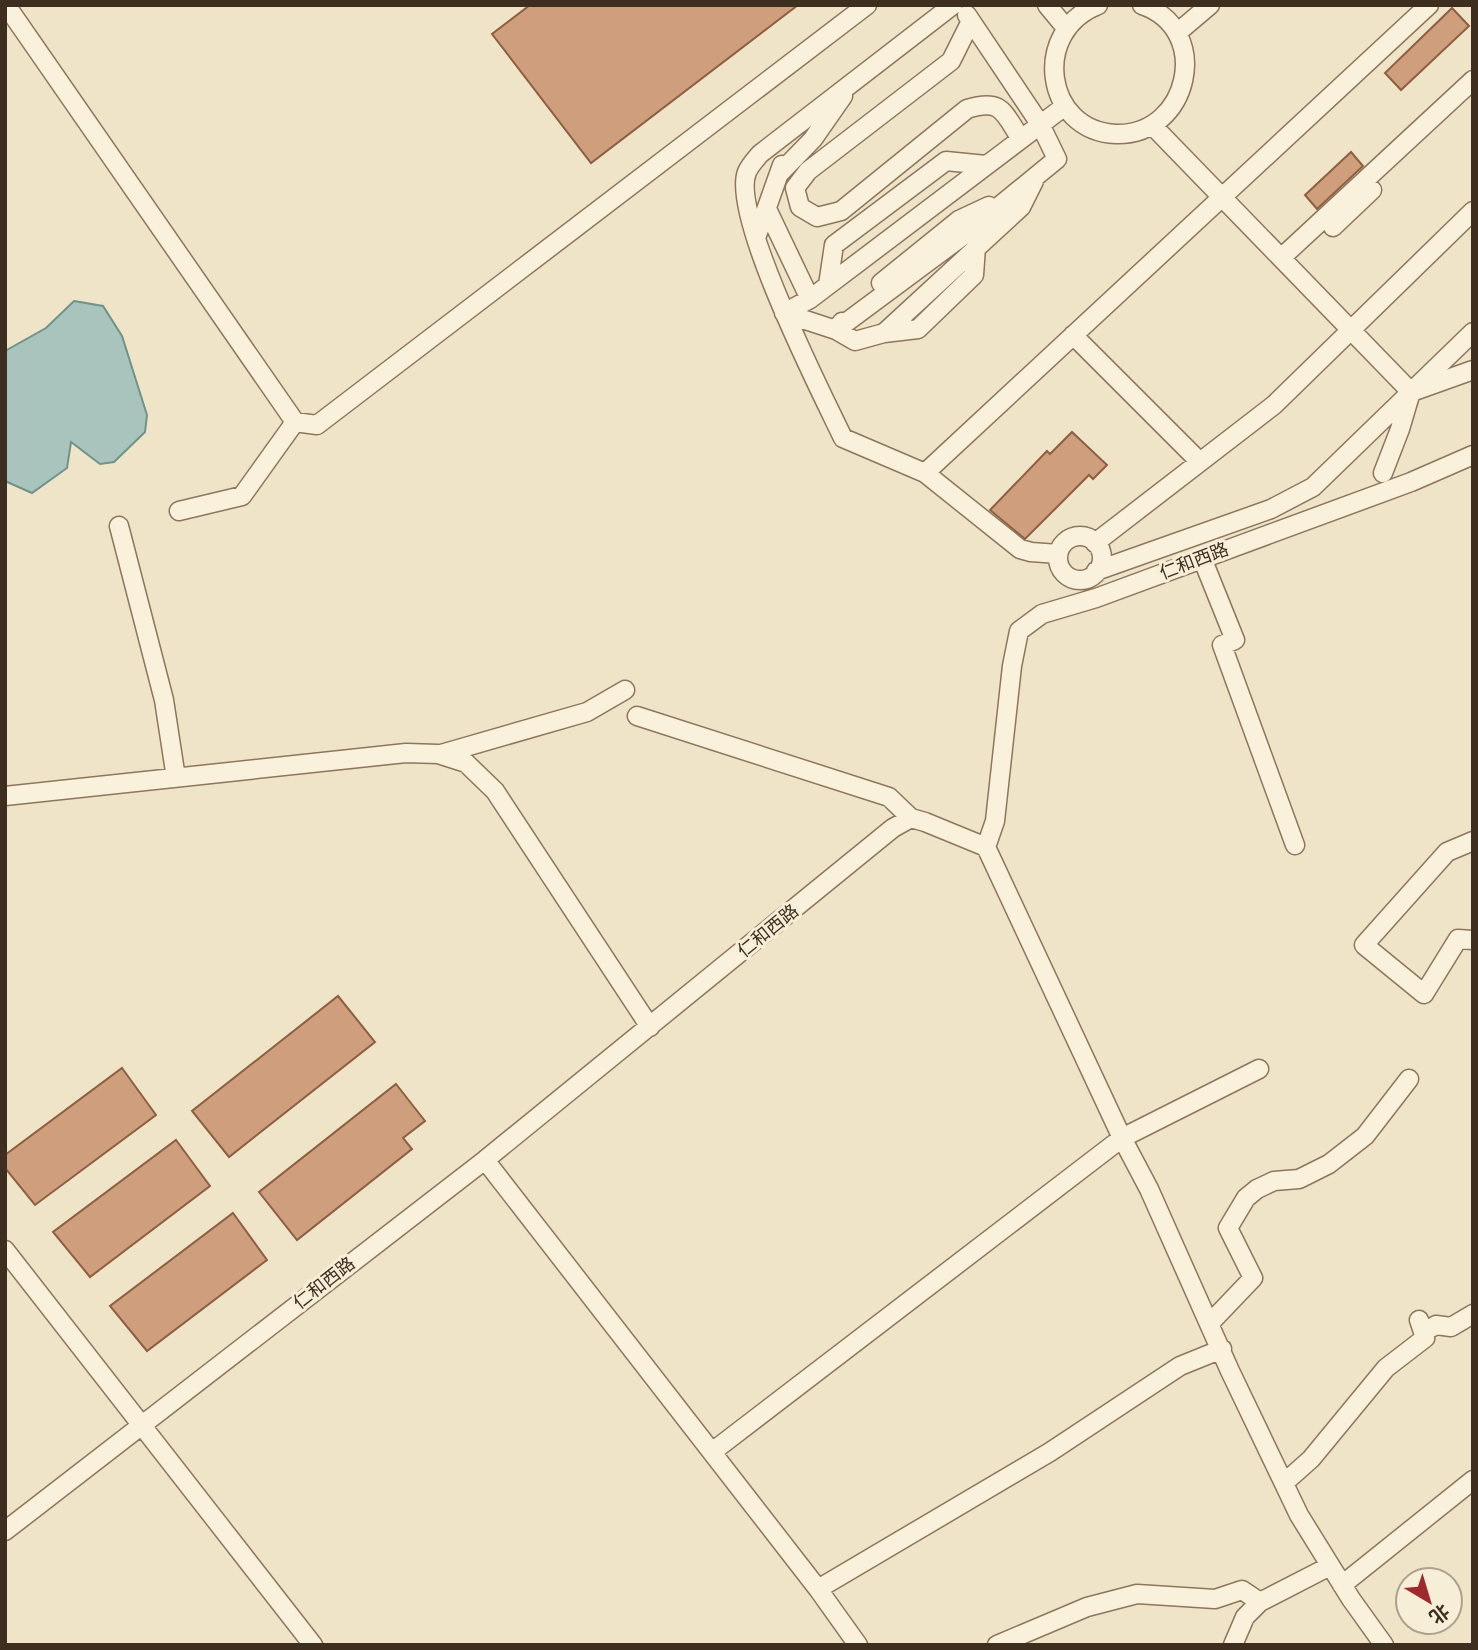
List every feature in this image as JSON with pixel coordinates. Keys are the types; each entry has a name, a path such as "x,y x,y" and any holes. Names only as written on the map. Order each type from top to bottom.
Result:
{"street":[{"path":"6,5 295,422 317,425 867,5"},
{"path":"953,5 760,154 747,173 746,201 756,238 784,313 843,438 925,473 1020,549 1058,554"},
{"path":"836,330 964,235 1056,159 1040,124 960,5"},
{"path":"1047,5 1066,28"},
{"path":"1089,7 1066,28 1056,47 1053,67 1056,87 1065,106 1078,120 1095,129 1114,134 1134,132 1152,125 1169,112 1180,94 1186,74 1184,52 1177,33 1164,17 1142,5"},
{"path":"1177,33 1210,5"},
{"path":"925,473 1429,5"},
{"path":"971,21 951,61 808,171 795,188 800,207 817,217 841,211 967,109 986,103 999,108 1021,139"},
{"path":"1281,258 1473,80"},
{"path":"779,174 813,139 854,82"},
{"path":"1333,227 1473,92"},
{"path":"784,313 810,299 1065,106"},
{"path":"1152,125 1411,392"},
{"path":"756,238 796,126"},
{"path":"828,285 834,245 946,161 986,165"},
{"path":"784,313 836,330 855,341 884,333 1021,207 1037,175"},
{"path":"766,209 810,299"},
{"path":"1095,542 1274,405 1473,211"},
{"path":"1096,571 1100,566 1101,554 1095,542 1084,536 1070,538 1060,547 1060,568 1070,577 1084,579 1096,571 1271,509 1313,487 1473,332"},
{"path":"1073,335 1200,462"},
{"path":"1411,392 1473,370"},
{"path":"1383,472 1411,392"},
{"path":"178,511 242,496 295,422"},
{"name":"仁和西路","path":"986,847 995,821 1012,666 1019,631 1042,614 1096,598 1411,482 1473,455"},
{"path":"119,526 164,700 176,778"},
{"path":"1202,558 1235,640 1222,645 1295,845"},
{"path":"438,754 587,712 625,690"},
{"path":"638,716 889,797 911,818 925,821 986,847 1122,1138 1149,1189 1299,1515 1342,1585 1384,1645"},
{"path":"5,796 406,753 438,754 466,763 495,791 650,1027"},
{"name":"仁和西路","path":"5,1531 140,1424 485,1160 893,828 911,818"},
{"path":"1473,841 1447,852 1364,945 1424,994 1458,939 1473,940"},
{"path":"712,1452 1122,1138 1259,1069"},
{"path":"1210,1323 1253,1278 1228,1227 1246,1198 1274,1181 1298,1179 1329,1164 1366,1136 1409,1079"},
{"path":"485,1160 818,1589 858,1645"},
{"path":"5,1250 313,1645"},
{"path":"1284,1483 1311,1459 1386,1368 1425,1338 1422,1326 1451,1327 1473,1314"},
{"path":"818,1589 1050,1452 1180,1366 1222,1349"},
{"path":"1342,1585 1473,1480"},
{"path":"1233,1645 1245,1617 1260,1602 1331,1566"},
{"path":"997,1645 1087,1607 1137,1594 1215,1599 1242,1590 1260,1602"}],"water":[{"path":"74,301 103,306 122,336 147,415 145,432 114,462 100,464 71,442 67,468 32,493 5,481 5,351 46,328"}],"building":[{"path":"530,5 798,5 591,163 492,34"},
{"path":"1452,8 1469,26 1401,90 1385,73"},
{"path":"1351,152 1363,166 1317,209 1305,195"},
{"path":"1072,432 1107,465 1093,479 1089,475 1025,539 990,510 1047,451 1050,454"},
{"path":"338,996 375,1042 229,1157 192,1111"},
{"path":"122,1068 156,1115 35,1205 5,1168 5,1155"},
{"path":"396,1084 425,1121 403,1138 412,1149 297,1240 259,1192"},
{"path":"176,1140 210,1186 90,1277 53,1232"},
{"path":"233,1213 267,1260 147,1351 110,1306"}]}
